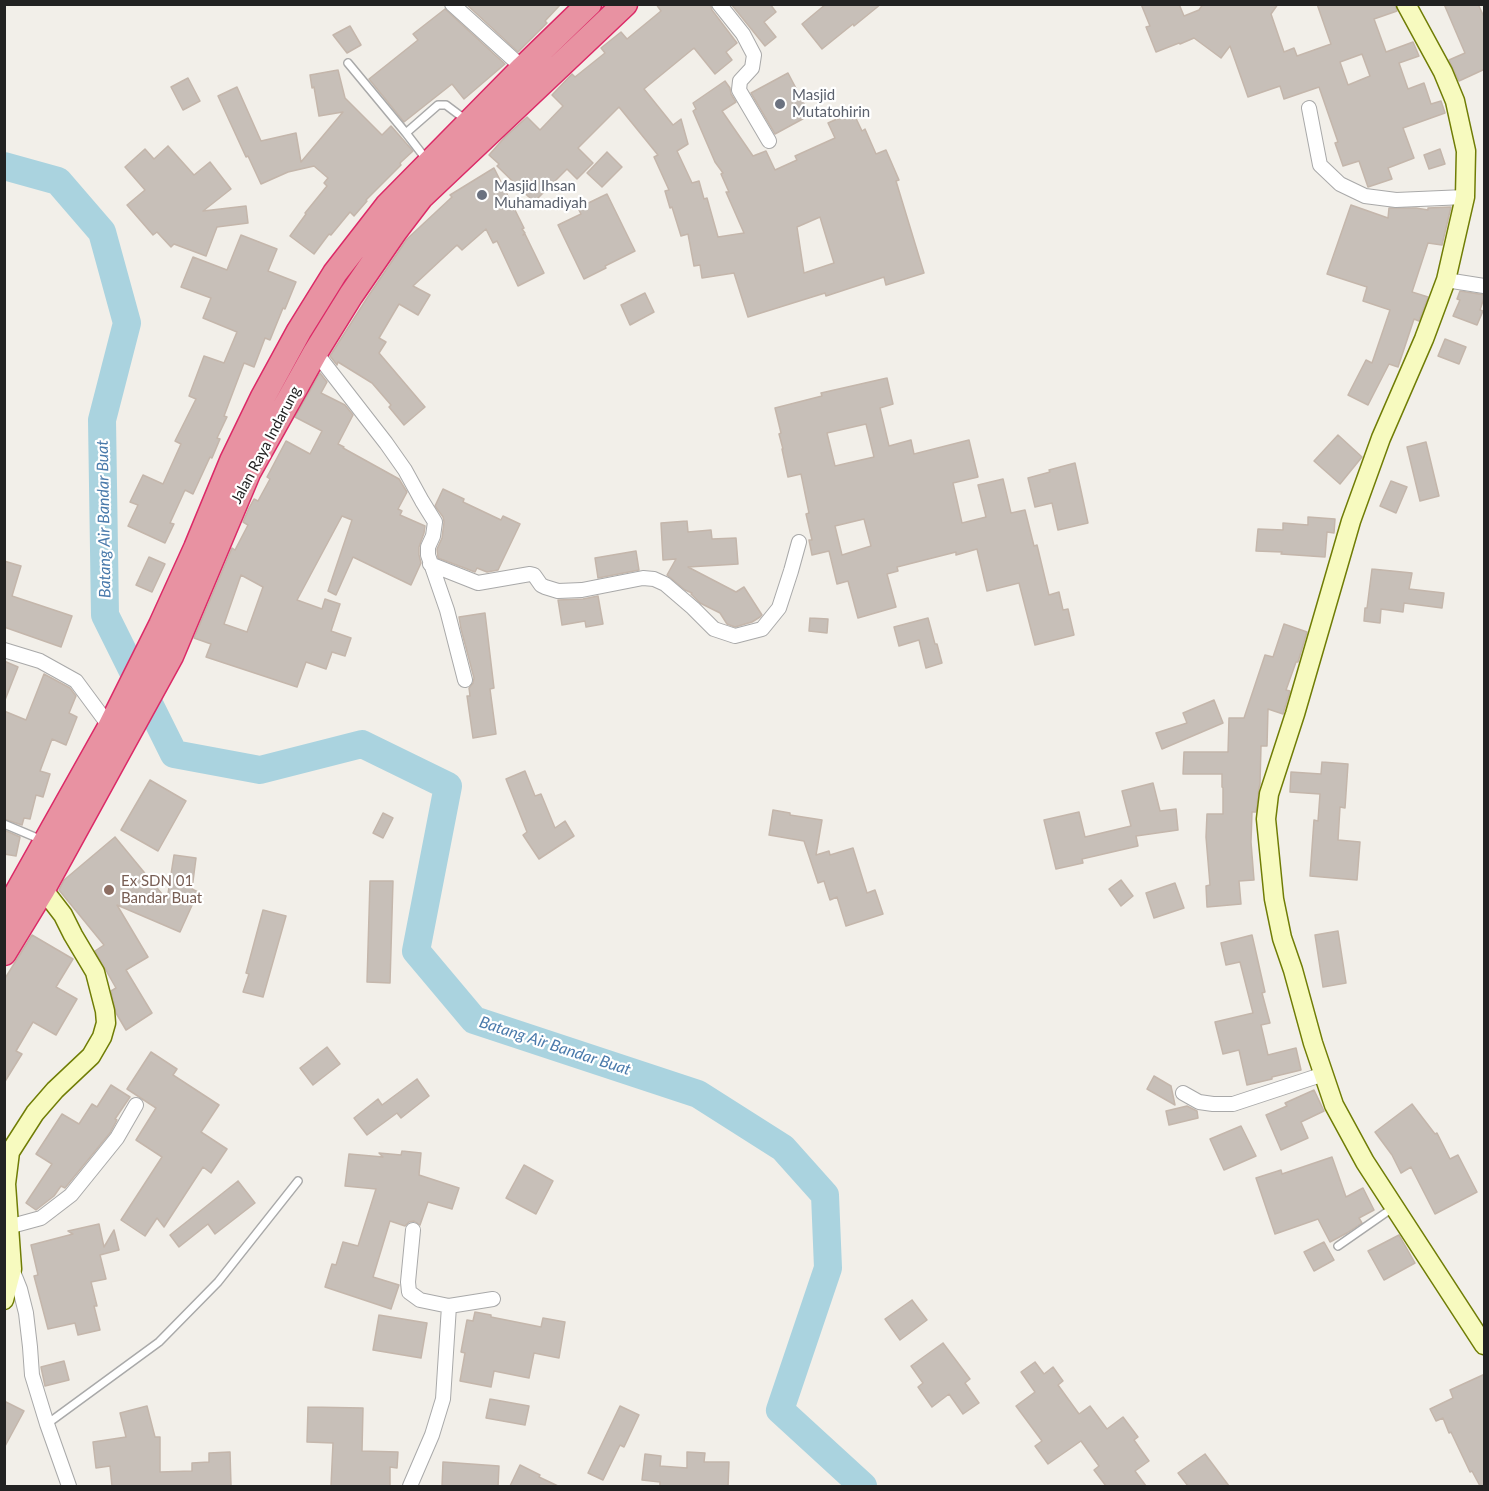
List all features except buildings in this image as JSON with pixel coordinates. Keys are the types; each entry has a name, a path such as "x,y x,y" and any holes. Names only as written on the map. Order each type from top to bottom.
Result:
{"highway":[{"name":"Jalan Raya Indarung","path":"4,953 36,882 119,725 232,461 299,331 335,273 387,206 589,4"},
{"name":"Jalan Raya Indarung","path":"4,916 36,882 47,842 119,725 171,656 248,473 315,353 351,295 395,231 422,197 625,4"}],"street":[{"path":"452,4 523,68"},
{"path":"719,4 743,34 754,55 752,68 738,86 769,141"},
{"path":"1406,4 1443,72 1455,101 1466,151 1465,197 1446,280 1424,339 1381,438 1350,521 1295,714 1269,794 1266,819 1274,899 1282,938 1334,1105 1365,1162 1485,1345"},
{"path":"1309,108 1320,165 1340,184 1365,196 1396,200 1465,197"},
{"path":"1446,280 1485,286"},
{"path":"299,331 393,452 435,522 428,555 447,610 465,680"},
{"path":"430,564 478,583 530,574 534,575 541,585 558,591 582,590 643,578 654,579 665,584 714,629 735,636 762,629 779,608 798,542"},
{"path":"4,650 40,662 76,681 119,725"},
{"path":"36,882 63,915 94,972 106,1023 102,1037 91,1056 55,1090 35,1113 10,1152 6,1184 12,1269 24,1305 32,1375 69,1486"},
{"path":"1183,1093 1199,1102 1233,1104 1324,1074"},
{"path":"8,1227 41,1218 71,1195 117,1138 136,1105"},
{"path":"413,1230 408,1282 410,1292 420,1300 449,1306 493,1299"},
{"path":"4,1300 12,1269"},
{"path":"410,1486 429,1442 442,1399 449,1306"}],"lane":[{"path":"348,63 429,164"},
{"path":"406,133 438,105 446,105 469,123"},
{"path":"4,825 47,842"},
{"path":"47,1424 159,1342 218,1282 298,1181"},
{"path":"1338,1246 1394,1207"}],"waterway":[{"name":"Batang Air Bandar Buat","path":"4,166 58,181 102,232 127,323 102,420 105,615 174,754 260,770 362,744 448,786 416,951 474,1020 698,1094 783,1148 825,1195 828,1268 780,1410 863,1486"}],"place":[{"name":"Masjid Mutatohirin","path":"780,104"},
{"name":"Masjid Ihsan Muhamadiyah","path":"482,195"},
{"name":"Ex SDN 01 Bandar Buat","path":"109,890"}]}
